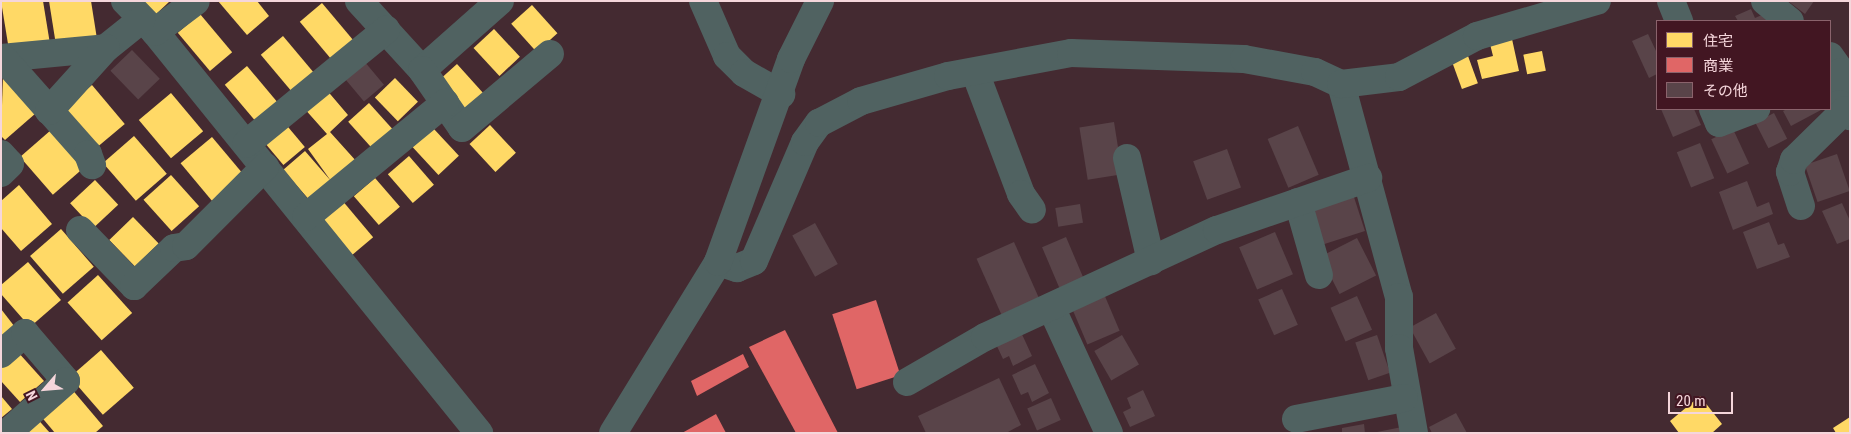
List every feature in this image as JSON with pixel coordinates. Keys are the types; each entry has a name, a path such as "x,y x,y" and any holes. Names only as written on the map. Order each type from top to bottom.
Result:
{"street":[{"path":"50,111 106,48 140,18 196,1"},
{"path":"359,1 422,70 462,128 550,54"},
{"path":"422,70 500,1"},
{"path":"703,1 727,56 744,73 781,94"},
{"path":"614,433 718,262 804,28 820,1"},
{"path":"718,262 737,268 754,261 806,142 819,123 861,101 975,72 1071,54 1171,55 1244,59 1315,72 1342,84 1399,77 1476,36 1597,1"},
{"path":"1671,1 1679,20"},
{"path":"1765,1 1789,20"},
{"path":"140,18 306,216 479,433"},
{"path":"246,144 386,30"},
{"path":"2,58 106,48"},
{"path":"2,58 50,111 92,166"},
{"path":"1801,206 1790,172 1794,160 1847,113 1840,104 1834,71"},
{"path":"975,72 1021,194 1032,210"},
{"path":"1342,84 1399,297 1404,398 1414,433"},
{"path":"306,216 445,103"},
{"path":"1713,110 1719,123 1753,110"},
{"path":"1,154 10,164 1,173"},
{"path":"1127,158 1151,262"},
{"path":"80,230 134,286 174,248 186,246 265,167"},
{"path":"907,382 985,337 1217,230 1368,178"},
{"path":"1298,202 1319,275"},
{"path":"1051,307 1109,433"},
{"path":"1,354 25,333 66,381 7,433"},
{"path":"1296,419 1404,398"}],"building: 住宅":[{"path":"1,1 43,1 50,44 9,50"},
{"path":"49,1 91,1 97,39 56,45"},
{"path":"140,1 170,1 153,17"},
{"path":"218,1 257,1 269,16 247,35"},
{"path":"322,3 354,41 332,60 300,22"},
{"path":"532,5 557,33 537,52 511,24"},
{"path":"200,14 232,52 210,71 178,33"},
{"path":"494,29 520,57 499,76 474,48"},
{"path":"283,36 315,74 293,93 261,55"},
{"path":"1512,39 1519,71 1482,79 1477,60 1493,56 1490,44"},
{"path":"1542,51 1546,71 1527,74 1523,55"},
{"path":"1468,56 1478,83 1462,89 1452,62"},
{"path":"457,64 483,93 462,112 436,83"},
{"path":"247,66 279,104 257,123 225,85"},
{"path":"3,75 36,113 5,140 1,136"},
{"path":"395,78 418,102 398,121 375,97"},
{"path":"92,85 125,124 93,151 60,112"},
{"path":"325,88 348,115 330,132 357,162 312,203 283,170 305,151 331,181 308,149 327,134 303,107"},
{"path":"171,93 203,131 171,158 139,120"},
{"path":"369,103 395,132 374,151 348,122"},
{"path":"283,121 305,147 283,165 262,139"},
{"path":"490,125 516,153 495,172 470,144"},
{"path":"433,128 459,156 438,175 413,147"},
{"path":"51,130 84,168 53,195 20,157"},
{"path":"134,136 167,174 136,201 103,163"},
{"path":"212,137 245,176 213,202 181,163"},
{"path":"409,156 434,185 413,203 388,174"},
{"path":"171,175 199,206 172,231 144,200"},
{"path":"375,178 400,207 379,225 354,196"},
{"path":"95,180 118,205 93,228 70,203"},
{"path":"19,185 52,224 21,251 1,228 1,201"},
{"path":"341,199 373,237 351,256 319,218"},
{"path":"133,217 159,244 135,267 109,240"},
{"path":"61,229 94,267 63,294 30,256"},
{"path":"28,262 61,300 30,327 1,294 1,285"},
{"path":"98,275 132,313 102,340 68,302"},
{"path":"1,309 18,331 1,344"},
{"path":"101,350 134,388 103,415 70,377"},
{"path":"17,351 44,381 20,402 1,381 1,365"},
{"path":"70,387 103,426 95,433 55,433 39,414"},
{"path":"1,396 12,409 1,418"},
{"path":"1700,396 1722,424 1712,433 1679,433 1670,421"},
{"path":"34,415 50,433 14,433"},
{"path":"1850,417 1850,433 1836,433 1833,428"}],"building: 商業":[{"path":"876,300 900,375 857,389 832,314"},
{"path":"785,330 838,433 796,433 749,347"},
{"path":"743,354 749,367 697,396 691,381"},
{"path":"716,414 726,433 682,433"}],"building: その他":[{"path":"1788,1 1814,1 1805,14"},
{"path":"1751,9 1755,18 1764,14 1767,20 1737,20 1735,16"},
{"path":"1648,34 1656,51 1656,74 1649,78 1632,41"},
{"path":"132,50 160,79 138,100 110,71"},
{"path":"364,61 384,85 364,101 344,78"},
{"path":"1661,110 1694,110 1701,125 1673,137"},
{"path":"1785,110 1821,110 1791,126 1783,111"},
{"path":"1774,113 1787,139 1768,148 1755,123"},
{"path":"1114,122 1122,174 1088,180 1079,127"},
{"path":"1298,126 1319,175 1288,188 1268,139"},
{"path":"1733,129 1749,163 1727,174 1711,139"},
{"path":"1700,143 1714,178 1691,188 1677,152"},
{"path":"1227,149 1241,188 1207,200 1193,161"},
{"path":"1837,154 1850,191 1818,202 1805,165"},
{"path":"1747,181 1757,207 1769,202 1773,214 1733,230 1719,192"},
{"path":"1352,191 1365,231 1322,245 1309,205"},
{"path":"1842,203 1850,221 1850,239 1837,244 1822,211"},
{"path":"1080,204 1083,223 1058,227 1055,208"},
{"path":"1769,222 1778,245 1784,243 1790,257 1757,269 1743,232"},
{"path":"815,223 838,264 815,277 792,236"},
{"path":"1275,232 1293,274 1257,290 1239,247"},
{"path":"1066,237 1084,279 1060,290 1042,247"},
{"path":"1357,238 1376,275 1340,294 1320,257"},
{"path":"1014,242 1039,298 1001,314 977,259"},
{"path":"1282,289 1298,325 1274,335 1258,300"},
{"path":"1104,294 1120,331 1087,344 1072,308"},
{"path":"1357,296 1372,330 1346,342 1331,308"},
{"path":"1436,313 1456,349 1430,363 1410,328"},
{"path":"1020,330 1032,356 1013,366 1009,356 1003,359 995,342"},
{"path":"1122,335 1139,364 1111,380 1094,351"},
{"path":"1377,335 1390,373 1368,380 1355,342"},
{"path":"1035,364 1049,393 1032,402 1028,392 1021,395 1012,375"},
{"path":"999,378 1021,425 1006,433 926,433 918,416"},
{"path":"1143,390 1155,416 1130,427 1123,412 1131,408 1127,398"},
{"path":"1051,398 1061,420 1037,431 1027,409"},
{"path":"1456,413 1467,433 1432,433 1429,427"},
{"path":"1364,424 1365,433 1342,433 1342,428"},
{"path":"1407,426 1408,433 1377,433 1377,432"}]}
